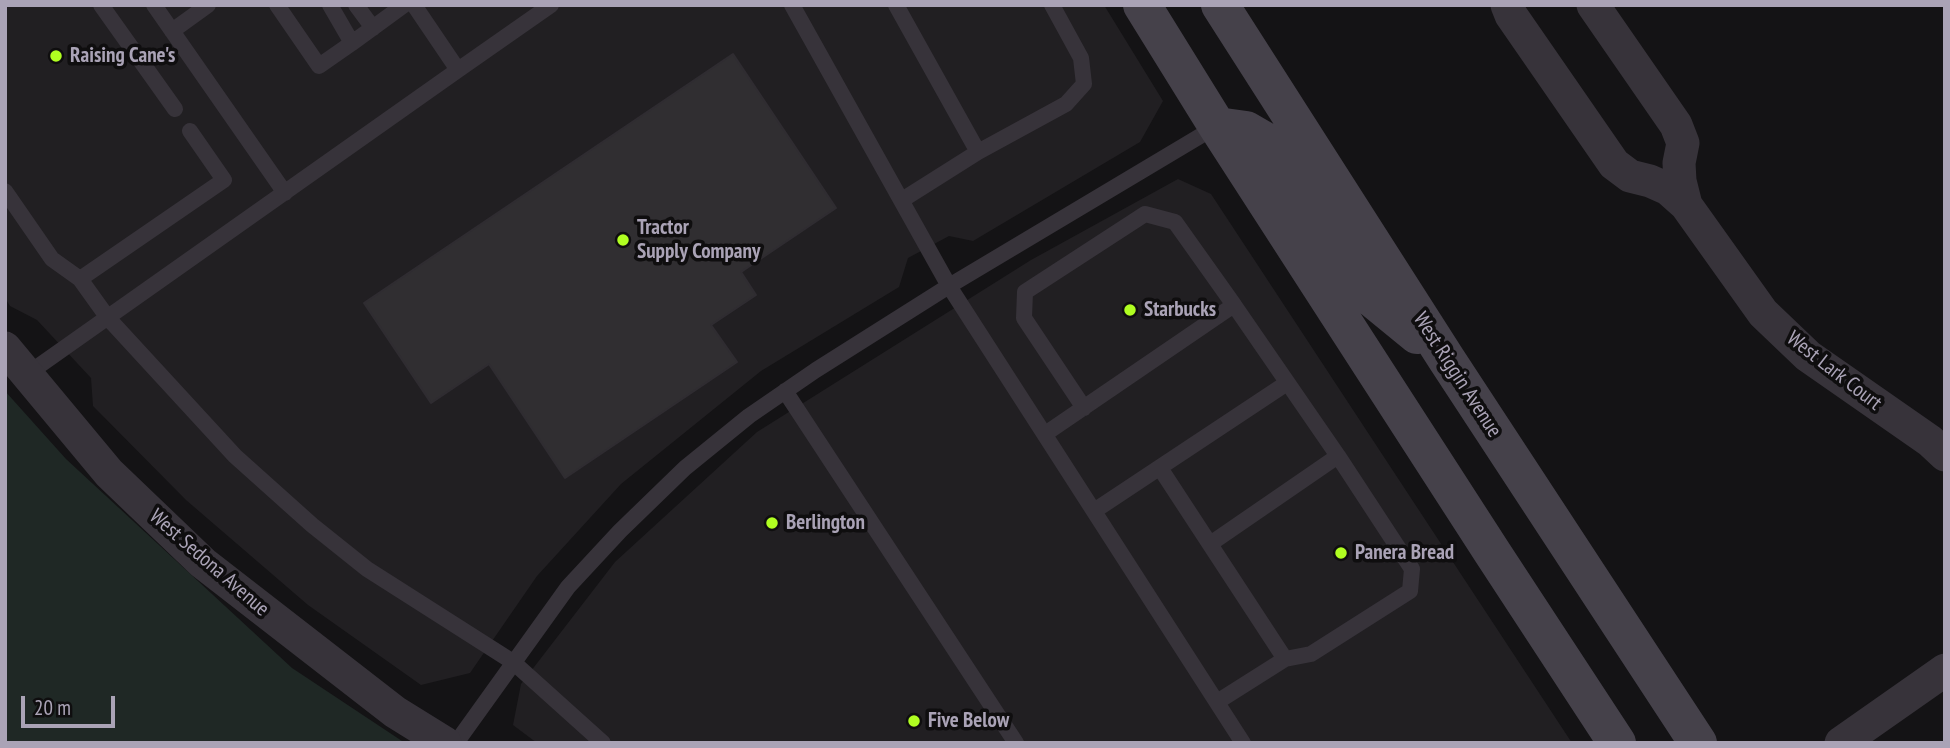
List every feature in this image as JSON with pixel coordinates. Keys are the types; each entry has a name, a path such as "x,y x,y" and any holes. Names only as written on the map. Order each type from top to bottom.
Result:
{"main road":[{"path":"1142,5 1217,126 1617,743"},
{"name":"West Riggin Avenue","path":"1220,5 1447,360 1698,743"},
{"path":"1217,126 1246,130 1265,141 1285,165 1373,299 1447,360"}],"street":[{"name":"West Lark Court","path":"1507,5 1511,15 1614,164 1630,176 1668,189 1686,205 1763,313 1808,356 1930,441 1945,456"},
{"name":"West Lark Court","path":"1593,5 1676,125 1683,144 1679,163 1686,205"},
{"name":"West Sedona Avenue","path":"5,348 109,473 202,564 395,712 445,743"},
{"path":"1841,743 1945,670"}],"lane":[{"path":"101,5 175,109"},
{"path":"154,5 285,192"},
{"path":"172,31 208,5"},
{"path":"277,5 319,66 404,5"},
{"path":"330,5 352,43"},
{"path":"356,5 373,28"},
{"path":"414,5 458,70"},
{"path":"26,374 551,5"},
{"path":"792,5 949,286 1243,743"},
{"path":"896,5 978,152"},
{"path":"902,200 978,152 1066,104 1084,84 1082,58 1052,5"},
{"path":"456,743 568,587 620,531 685,468 749,416 949,286 1217,126"},
{"path":"80,279 224,180 190,131"},
{"path":"5,191 52,259 80,279 108,318 234,456 367,569 513,662 603,743"},
{"path":"1083,408 1024,318 1025,292 1144,214 1175,222 1338,456 1412,569 1410,591 1311,654 1285,659 1217,702"},
{"path":"1045,434 1234,305"},
{"path":"1094,511 1287,383"},
{"path":"785,391 1016,743"},
{"path":"1210,544 1338,456"},
{"path":"1160,468 1285,659"}],"shaded area":[{"path":"5,5 1104,5 1163,101 1140,142 973,241 949,236 908,258 899,287 761,371 621,484 537,576 470,673 421,685 308,605 186,500 93,406 91,378 37,320 10,306 5,298"},
{"path":"1178,179 1211,194 1572,743 537,743 513,725 521,684 615,562 757,432 1031,260"},
{"path":"5,391 66,459 292,668 405,743 5,743"}],"building":[{"name":"Tractor Supply Company","path":"733,54 836,208 741,272 756,295 711,325 737,362 565,478 489,364 431,403 364,303"}],"place":[{"name":"Raising Cane's","path":"56,56"},
{"name":"Tractor Supply Company","path":"623,240"},
{"name":"Starbucks","path":"1130,310"},
{"name":"Berlington","path":"772,523"},
{"name":"Panera Bread","path":"1341,553"},
{"name":"Five Below","path":"914,721"}]}
